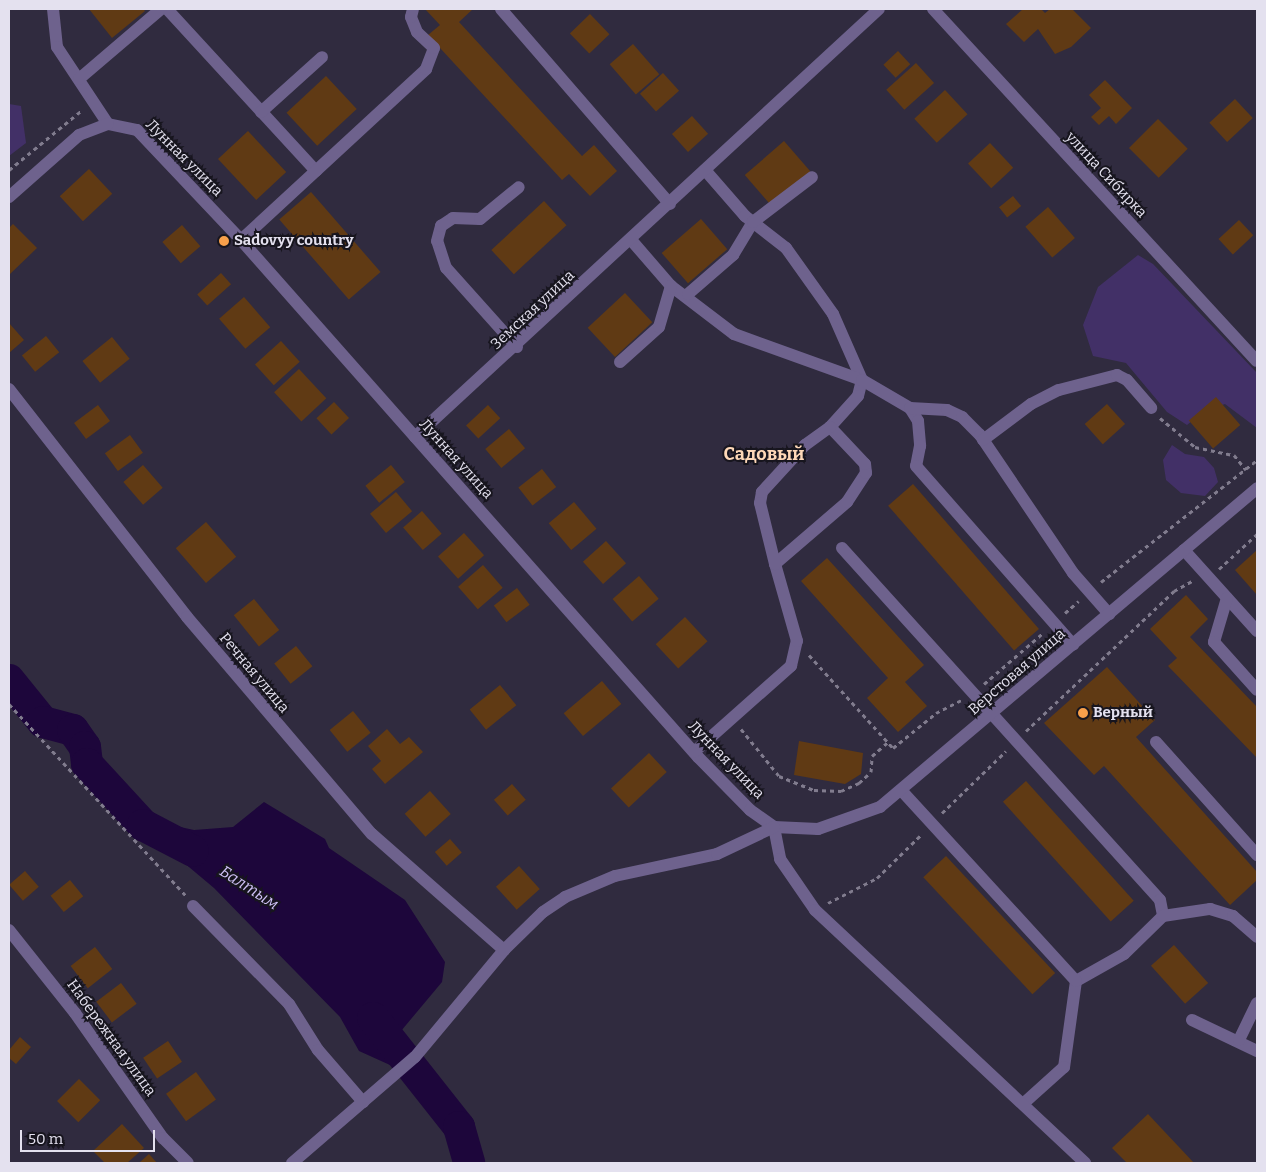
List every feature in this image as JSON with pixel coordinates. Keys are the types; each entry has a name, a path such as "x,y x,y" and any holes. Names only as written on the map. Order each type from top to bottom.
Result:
{"street":[{"path":"9,197 79,135 108,124 57,47 53,9"},
{"path":"78,79 161,9"},
{"path":"167,9 316,171"},
{"path":"241,240 426,69 434,48 417,32 411,17 414,9"},
{"path":"502,9 670,204"},
{"name":"Земская улица","path":"416,437 632,241 705,170 879,9"},
{"name":"улица Сибирка","path":"933,9 1257,361"},
{"path":"261,112 322,57"},
{"name":"Лунная улица","path":"108,124 138,130 241,240 694,752 750,810 774,827"},
{"path":"694,752 792,666 796,642 760,503 762,492 805,445 830,427 858,396 862,380 817,289 786,248 753,222 705,170"},
{"path":"688,294 733,255 753,222 812,177"},
{"path":"517,347 446,268 437,241 441,226 453,218 480,218 519,187"},
{"path":"632,241 671,286 688,294 734,334 862,380 910,408 947,410 962,417 983,440 1090,592 1109,614"},
{"path":"620,362 658,327 671,286"},
{"path":"983,440 1031,404 1059,390 1117,375 1127,380 1151,408"},
{"name":"Речная улица","path":"9,389 187,618 372,834 504,950"},
{"path":"910,408 918,421 920,446 916,466 1073,645"},
{"path":"775,564 847,502 863,483 865,464 830,427"},
{"name":"Верстовая улица","path":"774,827 818,829 849,821 880,807 995,713 1257,488"},
{"path":"842,548 995,713 1160,900 1163,916"},
{"path":"1184,550 1257,631"},
{"path":"1227,598 1214,642 1257,690"},
{"path":"1156,742 1257,856"},
{"path":"901,790 1076,981"},
{"path":"292,1163 416,1057 504,950 543,912 587,886 650,866 717,854 774,827 780,859 812,906 1085,1163"},
{"path":"193,906 289,1004 318,1050 363,1102"},
{"path":"1076,981 1124,954 1163,916 1210,909 1253,923 1257,937"},
{"name":"Набережная улица","path":"9,930 75,1013 163,1138 188,1163"},
{"path":"1024,1104 1064,1067 1076,981"},
{"path":"1240,1040 1257,1003"},
{"path":"1192,1020 1240,1040 1257,1052"}],"path":[{"path":"9,170 94,101"},
{"path":"1151,408 1195,447 1234,455 1246,470"},
{"path":"796,642 893,748 936,713 975,692 1176,519 1195,512 1257,460"},
{"path":"812,906 831,902 877,878 1018,739 1174,591 1209,578 1257,534"},
{"path":"9,704 193,906"},
{"path":"733,718 779,776 814,790 841,791 859,783 870,772 872,756 888,742"}],"shaded area":[{"path":"9,104 21,106 26,143 9,156"},
{"path":"1138,255 1153,264 1257,373 1257,428 1225,404 1204,411 1187,425 1167,412 1126,363 1093,356 1083,325 1098,287"},
{"path":"1172,445 1185,454 1204,457 1214,468 1218,482 1205,496 1181,493 1166,480 1163,460"}],"water":[{"path":"264,802 325,839 329,848 405,900 445,962 442,982 401,1031 401,1052 390,1065 359,1051 340,1017 214,888 152,836 157,822 194,830 233,827"}],"building":[{"path":"89,9 143,9 145,11 112,38"},
{"path":"425,9 473,9 459,22 582,156 594,145 617,171 590,196 569,174 562,180 428,35 440,25"},
{"path":"1023,9 1041,9 1045,13 1050,9 1072,9 1091,28 1071,47 1055,54 1038,29 1024,42 1006,24"},
{"path":"590,14 609,34 589,54 570,33"},
{"path":"633,44 659,74 636,95 610,64"},
{"path":"898,51 910,64 896,78 883,65"},
{"path":"916,63 934,83 904,110 886,90"},
{"path":"663,73 679,91 656,112 640,94"},
{"path":"326,76 357,109 317,146 287,113"},
{"path":"1105,80 1132,108 1116,124 1109,116 1099,125 1091,117 1101,108 1089,95"},
{"path":"945,90 968,114 937,143 914,119"},
{"path":"1235,99 1253,118 1227,142 1209,123"},
{"path":"692,116 708,134 688,152 672,134"},
{"path":"1158,119 1188,149 1159,178 1129,148"},
{"path":"248,131 286,172 256,200 218,159"},
{"path":"784,141 810,171 771,205 745,175"},
{"path":"990,143 1013,168 991,188 968,163"},
{"path":"89,169 112,194 83,221 60,196"},
{"path":"311,192 381,272 349,300 279,220"},
{"path":"1013,196 1021,206 1007,217 999,207"},
{"path":"544,201 567,225 514,274 491,250"},
{"path":"1048,207 1075,238 1052,258 1025,227"},
{"path":"701,219 727,249 688,283 662,253"},
{"path":"1239,220 1253,235 1233,254 1219,239"},
{"path":"13,224 37,248 9,275 9,228"},
{"path":"182,225 200,246 181,263 162,242"},
{"path":"221,273 231,284 207,306 197,294"},
{"path":"625,293 652,322 615,357 588,328"},
{"path":"244,297 270,327 245,349 219,319"},
{"path":"9,323 24,340 9,353"},
{"path":"46,336 59,352 35,372 22,356"},
{"path":"112,337 130,359 100,383 82,361"},
{"path":"281,341 300,362 274,385 255,364"},
{"path":"299,369 326,398 301,421 274,392"},
{"path":"1216,397 1240,425 1213,449 1189,421"},
{"path":"334,402 349,418 331,434 316,418"},
{"path":"1107,404 1125,424 1103,444 1085,424"},
{"path":"98,405 110,421 86,439 74,423"},
{"path":"488,405 500,418 478,439 466,425"},
{"path":"509,429 525,448 501,468 485,449"},
{"path":"130,435 143,453 118,471 105,453"},
{"path":"143,465 163,488 143,505 123,482"},
{"path":"391,465 405,482 379,503 365,486"},
{"path":"542,469 556,487 533,506 518,487"},
{"path":"913,484 1039,629 1014,651 888,506"},
{"path":"396,492 412,511 386,533 370,514"},
{"path":"574,502 596,529 571,550 549,523"},
{"path":"422,511 442,534 423,550 403,527"},
{"path":"206,522 236,557 206,583 176,548"},
{"path":"464,533 484,555 458,579 438,556"},
{"path":"606,541 626,563 603,584 583,562"},
{"path":"1257,550 1257,595 1235,570"},
{"path":"827,558 924,665 905,682 927,706 898,732 867,698 888,678 801,581"},
{"path":"483,565 503,588 478,609 458,587"},
{"path":"639,576 659,599 632,622 613,599"},
{"path":"517,588 530,605 506,622 494,605"},
{"path":"1186,595 1208,619 1190,637 1257,707 1257,758 1168,666 1177,658 1150,629"},
{"path":"254,599 279,630 259,646 234,615"},
{"path":"685,617 708,641 678,668 656,644"},
{"path":"296,646 312,666 291,684 274,664"},
{"path":"1107,667 1155,720 1136,737 1257,872 1257,880 1230,905 1104,766 1094,775 1044,723"},
{"path":"602,681 621,704 583,736 564,713"},
{"path":"500,685 516,705 486,730 470,710"},
{"path":"353,711 371,733 347,752 330,730"},
{"path":"387,729 400,744 409,737 423,752 385,784 372,769 381,761 368,746"},
{"path":"799,741 863,753 861,774 845,784 794,775"},
{"path":"649,753 667,772 629,807 611,788"},
{"path":"1026,781 1134,901 1111,921 1003,802"},
{"path":"512,784 526,800 508,816 494,800"},
{"path":"430,791 451,814 425,837 405,814"},
{"path":"450,839 462,853 447,866 435,852"},
{"path":"946,856 1055,973 1032,994 923,877"},
{"path":"519,866 540,889 517,910 496,887"},
{"path":"25,871 39,887 23,901 9,885"},
{"path":"70,880 83,896 64,912 51,896"},
{"path":"1174,945 1208,983 1185,1004 1151,966"},
{"path":"95,947 112,969 88,988 71,966"},
{"path":"121,983 137,1004 112,1022 96,1002"},
{"path":"20,1037 31,1047 16,1064 9,1058 9,1050"},
{"path":"168,1041 182,1062 157,1079 143,1058"},
{"path":"196,1072 216,1100 186,1121 166,1094"},
{"path":"79,1079 100,1100 78,1122 57,1101"},
{"path":"1148,1114 1194,1163 1127,1163 1112,1148"},
{"path":"122,1124 144,1148 127,1163 105,1163 93,1151"},
{"path":"149,1154 157,1163 139,1163"}],"waterway":[{"name":"Балтым","path":"9,680 43,722 73,730 85,747 87,764 143,825 193,851"},
{"name":"Балтым","path":"373,1018 459,1127 469,1163"}],"place":[{"name":"Sadovyy country","path":"224,241"},
{"name":"Верный","path":"1083,713"}],"district":[{"name":"Садовый","path":"764,454"}]}
